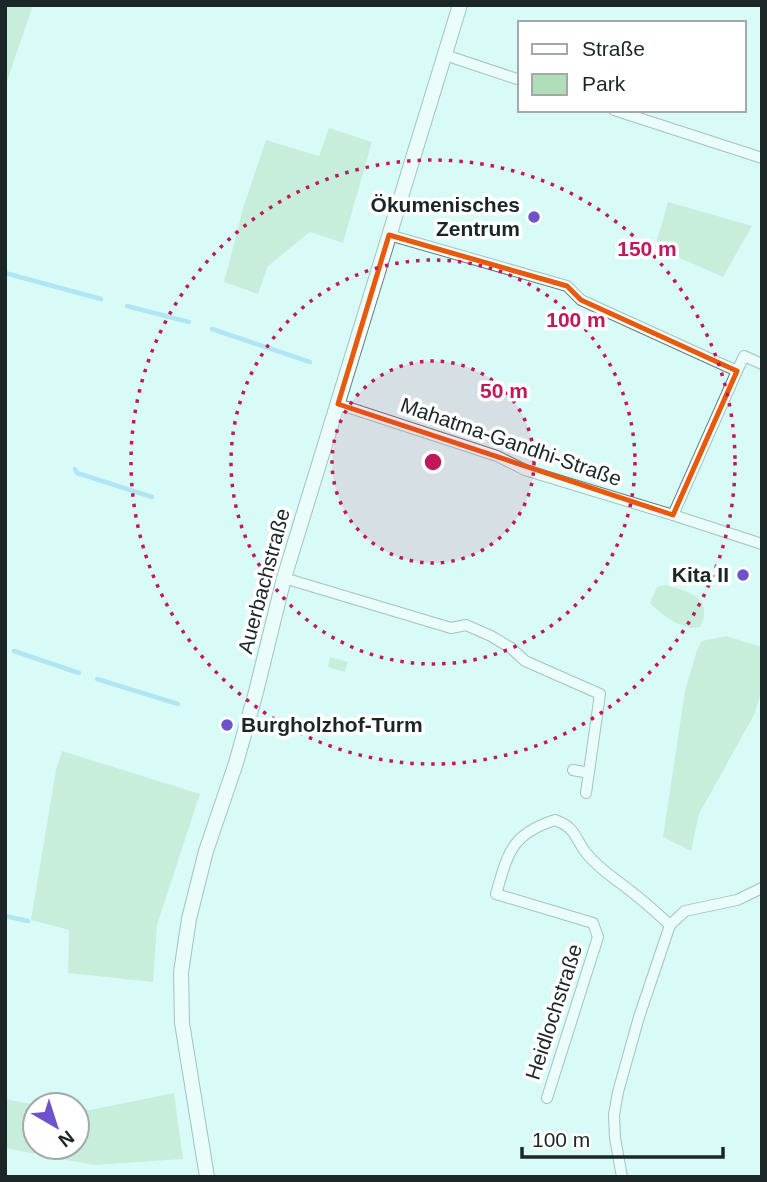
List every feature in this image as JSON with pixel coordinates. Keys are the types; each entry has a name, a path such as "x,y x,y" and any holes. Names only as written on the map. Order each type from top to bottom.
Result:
{"main road":[{"name":"Auerbachstraße","path":"207,1177 183,1023 181,972 189,919 206,851 253,704 284,578 460,5"}],"street":[{"path":"445,55 518,79"},
{"path":"620,112 762,158"},
{"path":"389,235 567,286 581,300 737,370"},
{"path":"673,515 744,356 762,364"},
{"name":"Mahatma-Gandhi-Straße","path":"338,404 497,456 525,470 762,544"},
{"path":"284,578 451,628 466,625 511,648 524,661 600,694 586,793"},
{"path":"573,770 589,773"},
{"name":"Heidlochstraße","path":"547,1098 598,937 593,923 496,894 508,855 517,841 533,829 555,820 566,824 585,852 604,872 670,925"},
{"path":"622,1177 615,1138 614,1115 618,1092 639,1017 670,925 685,911 737,900 762,888"}],"highlighted area":[{"path":"389,235 567,286 581,300 737,371 673,515 338,404"}],"green space":[{"path":"5,5 33,5 5,87"},
{"path":"329,128 372,142 343,243 310,232 268,266 258,294 224,282 244,205 266,140 319,156"},
{"path":"668,202 752,226 723,277 655,247"},
{"path":"665,585 690,593 702,603 704,617 700,627 679,624 650,603 657,587"},
{"path":"726,636 762,647 762,688 755,713 699,814 691,851 663,837 685,691 702,641"},
{"path":"330,657 348,662 345,672 328,667"},
{"path":"62,751 200,794 157,925 153,982 68,973 69,930 31,920 56,770"},
{"path":"174,1093 183,1159 93,1165 72,1161 91,1161 91,1110"},
{"path":"5,1099 21,1102 21,1151 5,1148"}],"waterway":[{"path":"5,273 101,299"},
{"path":"127,306 189,322"},
{"path":"212,329 310,362"},
{"path":"75,469 77,473 152,497"},
{"path":"14,651 79,673"},
{"path":"97,679 178,704"},
{"path":"5,916 28,921"}],"place":[{"name":"Ökumenisches Zentrum","path":"534,217"},
{"name":"Kita II","path":"743,575"},
{"name":"Burgholzhof-Turm","path":"227,725"}]}
